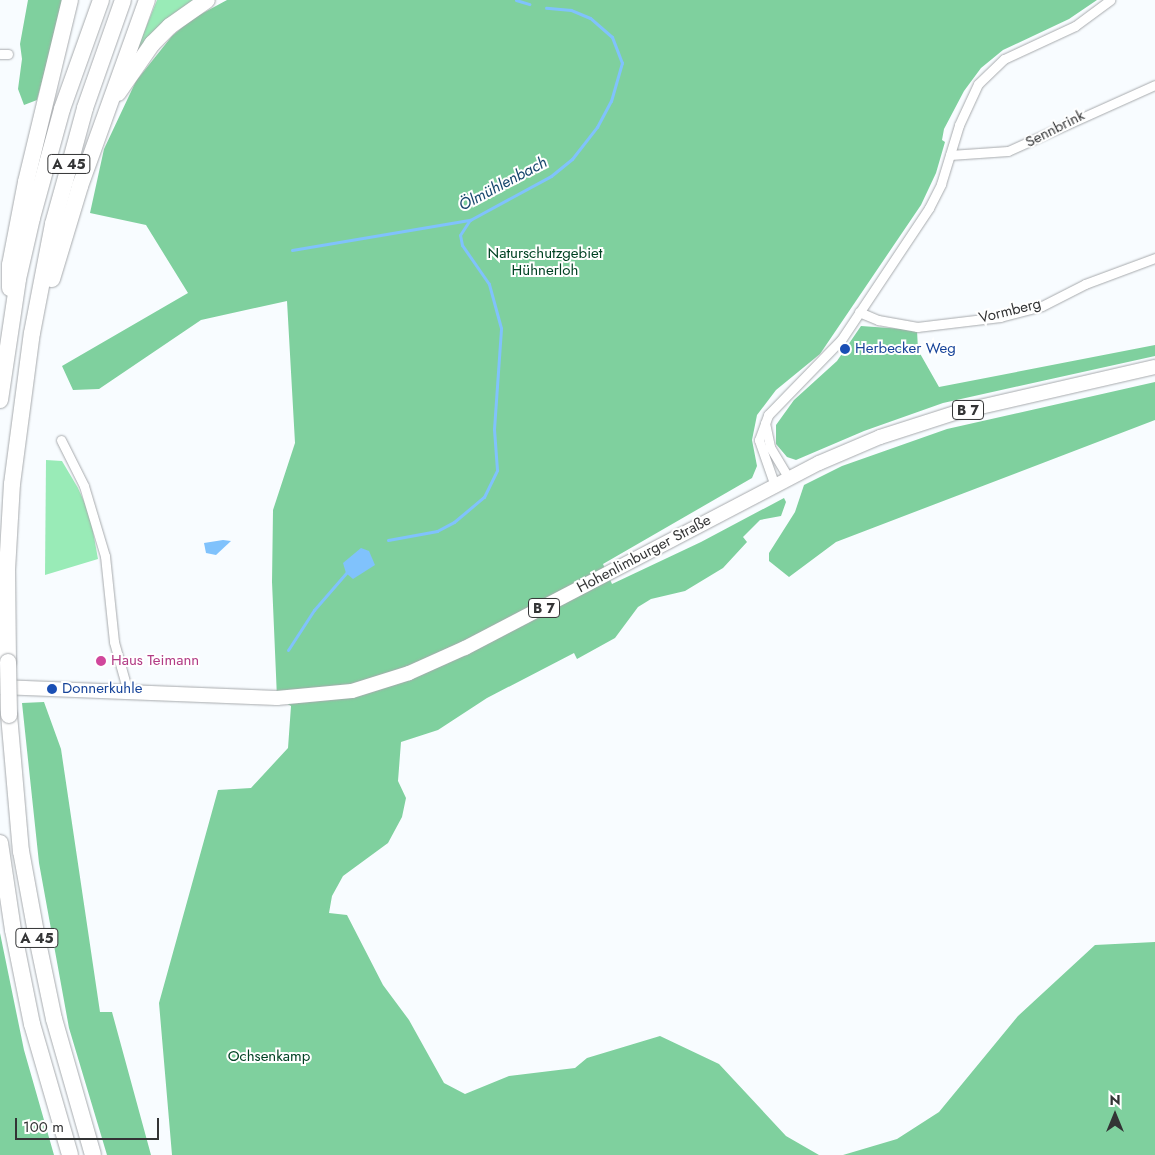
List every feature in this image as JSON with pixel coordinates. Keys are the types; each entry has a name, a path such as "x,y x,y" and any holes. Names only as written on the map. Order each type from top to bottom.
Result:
{"highway":[{"path":"11,324 10,265 26,182 70,0"},
{"path":"56,58 78,0"},
{"name":"A 45","path":"0,400 11,324 32,218 62,108 101,0"},
{"name":"A 45","path":"93,1155 54,1019 21,851 9,715 6,570 12,494 32,333 53,224 85,108 123,0"},
{"path":"32,333 48,295 104,116 147,0"},
{"path":"104,116 152,44 170,26 207,0"},
{"name":"A 45","path":"0,844 13,930 32,1024 70,1155"}],"main road":[{"name":"Hohenlimburger Straße","path":"128,692 276,698 352,691 394,678 529,616 788,479 908,426 1155,367"},
{"name":"B 7","path":"0,687 128,692"}],"street":[{"path":"775,486 760,447 760,435 765,423 777,402 832,352 937,194 968,100 990,71 1020,50 1084,20 1110,0"},
{"name":"Sennbrink","path":"950,156 1008,152 1155,85"},
{"name":"Vormberg","path":"859,312 878,320 917,327 1000,317 1042,306 1070,290 1155,258"},
{"path":"765,423 770,447 788,479"},
{"path":"61,440 84,486 105,556 114,642 128,692"}],"green space":[{"path":"28,0 64,0 37,100 24,105 18,89 22,59 20,44"},
{"path":"157,0 194,0 131,64"},
{"name":"Naturschutzgebiet Hühnerloh","path":"227,0 1097,0 1069,19 1003,50 981,68 964,91 944,129 942,140 945,142 936,173 921,205 820,354 776,390 757,415 752,440 757,466 752,478 603,564 612,584 701,542 784,498 786,502 781,516 760,520 743,537 747,542 723,568 685,591 651,599 638,607 615,638 577,659 574,653 487,698 438,730 401,742 398,781 406,798 402,817 388,843 343,876 332,896 329,913 347,915 383,985 409,1020 444,1083 465,1094 509,1076 575,1068 587,1058 660,1036 719,1064 786,1136 819,1155 172,1155 159,1003 218,790 251,788 288,748 291,706 277,698 272,582 273,510 295,443 287,301 201,320 99,389 73,390 62,366 188,293 146,225 90,213 104,149 136,81 172,36 192,19"},
{"path":"861,326 917,330 918,350 939,387 1155,345 1155,356 943,403 864,431 796,460 787,457 776,444 776,425 794,400 837,361"},
{"path":"1155,382 1155,420 836,542 789,577 769,561 769,553 795,512 804,485 842,466 947,429"},
{"path":"46,460 62,461 78,488 90,515 98,559 45,575"},
{"path":"44,702 61,749 100,1012 112,1012 151,1155 107,1155 69,1028 39,863 22,703"},
{"path":"0,933 24,1050 54,1155 0,1155"},
{"path":"1155,942 1155,1155 843,1155 897,1139 939,1112 1018,1016 1095,945"}],"water":[{"path":"223,540 231,541 216,555 206,553 204,543"},
{"path":"361,548 369,551 375,565 353,579 346,573 343,563"}],"waterway":[{"name":"Ölmühlenbach","path":"516,0 529,4"},
{"name":"Ölmühlenbach","path":"292,250 470,220 551,176 572,159 597,127 611,101 622,63 612,37 590,18 571,10 546,8"},
{"path":"388,540 437,531 454,522 484,497 497,470 494,429 501,328 489,284 462,245 460,235 469,221"},
{"path":"288,650 314,610 346,573"}],"place":[{"name":"Herbecker Weg","path":"845,349"},
{"name":"Haus Teimann","path":"101,661"},
{"name":"Donnerkuhle","path":"52,689"}],"park label":[{"name":"Ochsenkamp","path":"269,1057"}]}
